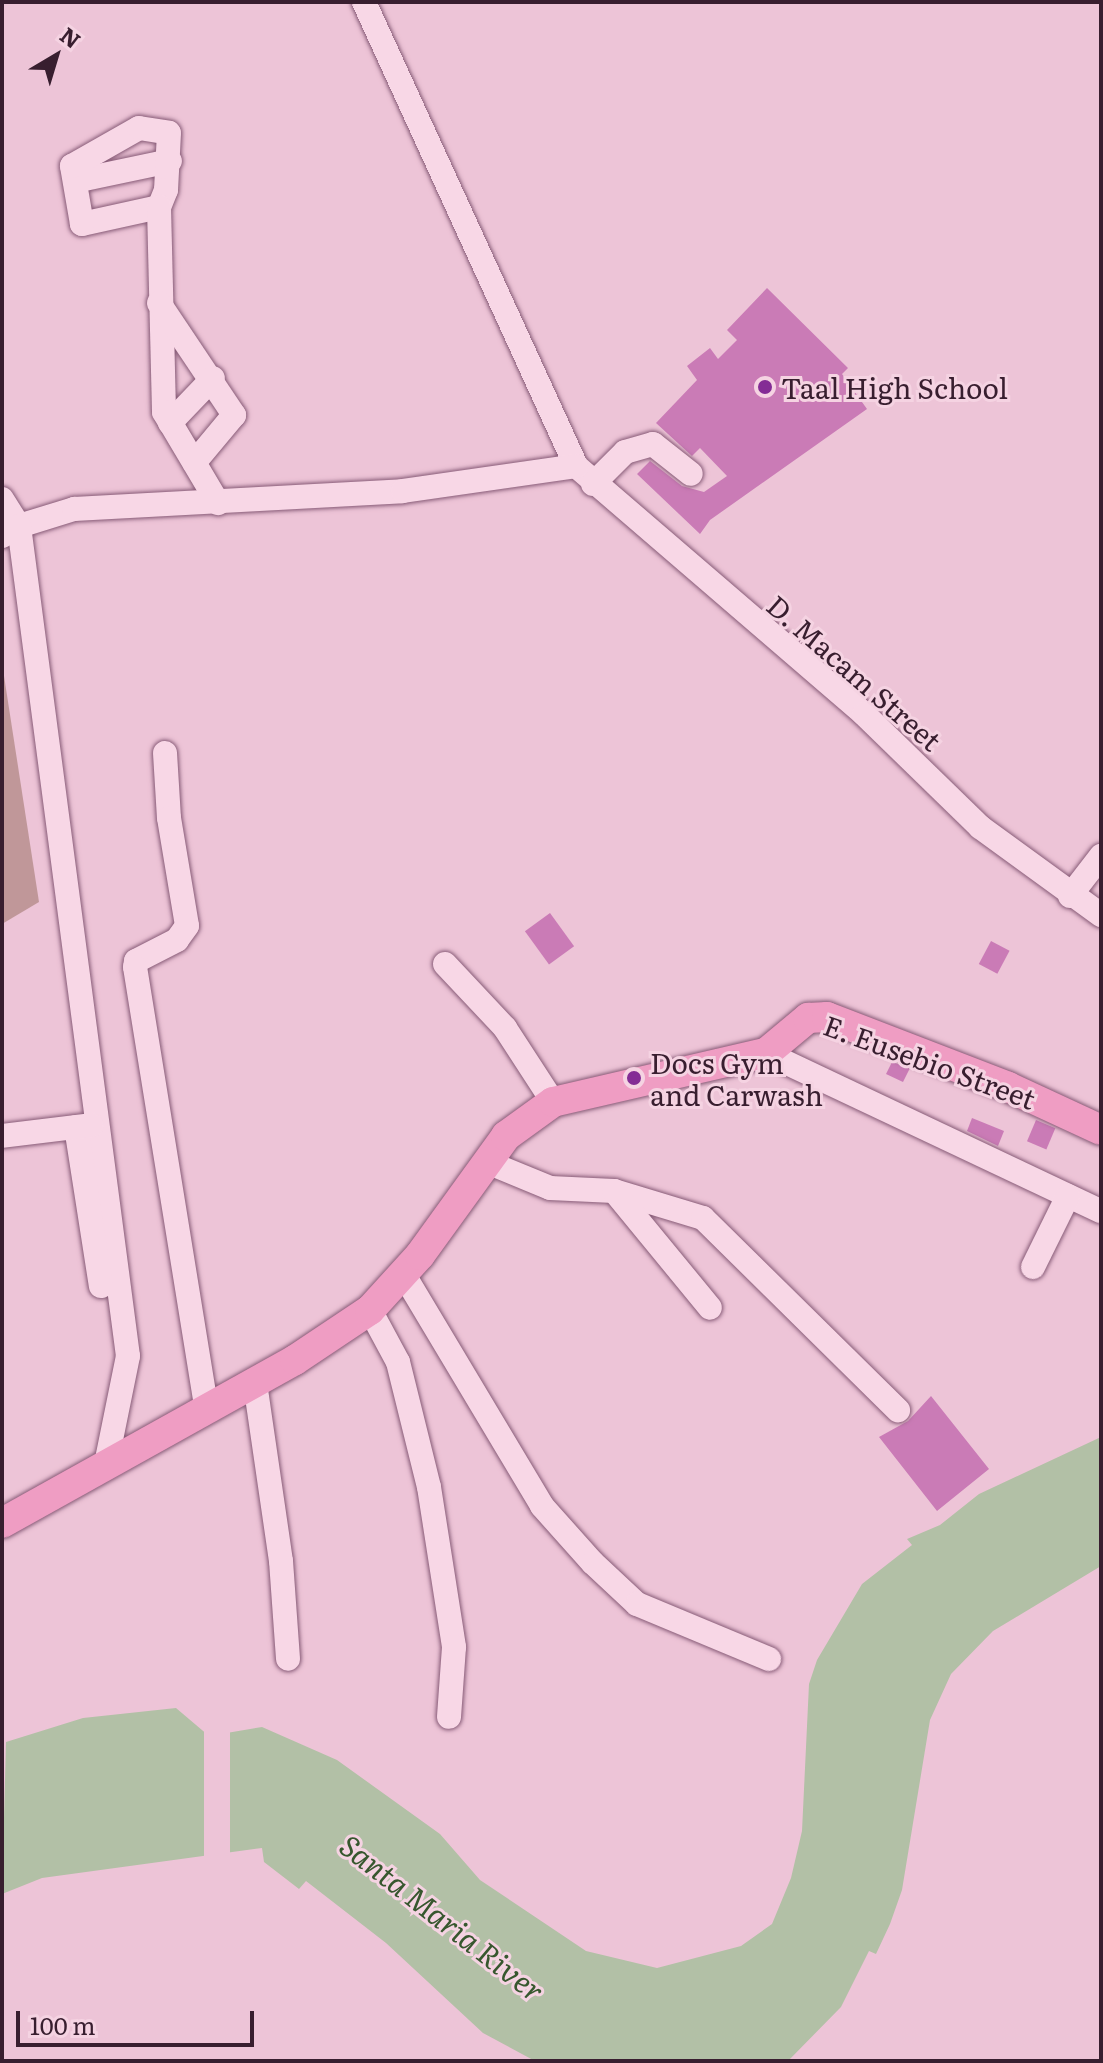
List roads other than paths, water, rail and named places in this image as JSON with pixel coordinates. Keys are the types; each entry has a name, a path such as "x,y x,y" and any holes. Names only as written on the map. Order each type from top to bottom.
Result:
{"main road":[{"name":"E. Eusebio Street","path":"766,1053 808,1018 827,1017 1008,1087 1101,1130"},
{"path":"2,1523 207,1411 370,1310 404,1275 506,1136 553,1102 766,1053"}],"street":[{"name":"D. Macam Street","path":"364,2 576,466 593,484 864,714 980,827 1070,896 1101,915"},
{"path":"159,207 82,224 72,166 139,128 169,133 170,161 159,207 164,412 218,503"},
{"path":"75,181 170,161"},
{"path":"159,302 213,378 234,415 194,463"},
{"path":"170,423 213,378"},
{"path":"593,484 625,452 653,444 691,474"},
{"path":"11,531 74,509 403,491 576,466"},
{"path":"2,499 11,531 85,1126 128,1356 124,1391 109,1433 106,1464"},
{"path":"165,753 186,931 136,961 135,967 207,1411"},
{"path":"1070,896 1101,856"},
{"path":"445,964 505,1028 553,1102"},
{"path":"766,1053 1101,1211"},
{"path":"2,1136 85,1126"},
{"path":"487,1162 550,1188 614,1191 703,1218 898,1410"},
{"path":"614,1191 710,1308"},
{"path":"1033,1267 1068,1196"},
{"path":"404,1275 542,1506 593,1563 637,1604 769,1659"},
{"path":"370,1310 398,1362 429,1487 454,1647 449,1717"},
{"path":"255,1383 279,1545 288,1659"}],"water":[{"name":"Santa Maria River","path":"1101,1437 1101,1566 993,1631 951,1674 930,1720 902,1890 890,1924 876,1954 869,1951 841,2007 788,2061 535,2061 483,2033 386,1943 306,1881 299,1889 264,1862 262,1848 42,1878 2,1894 6,1742 83,1718 176,1708 209,1736 262,1727 337,1760 440,1834 480,1880 586,1951 657,1968 741,1946 772,1924 791,1878 802,1831 809,1684 817,1660 862,1584 912,1545 907,1539 940,1525 979,1494"}],"place":[{"name":"Taal High School","path":"765,387"},
{"name":"Docs Gym and Carwash","path":"634,1078"}]}
